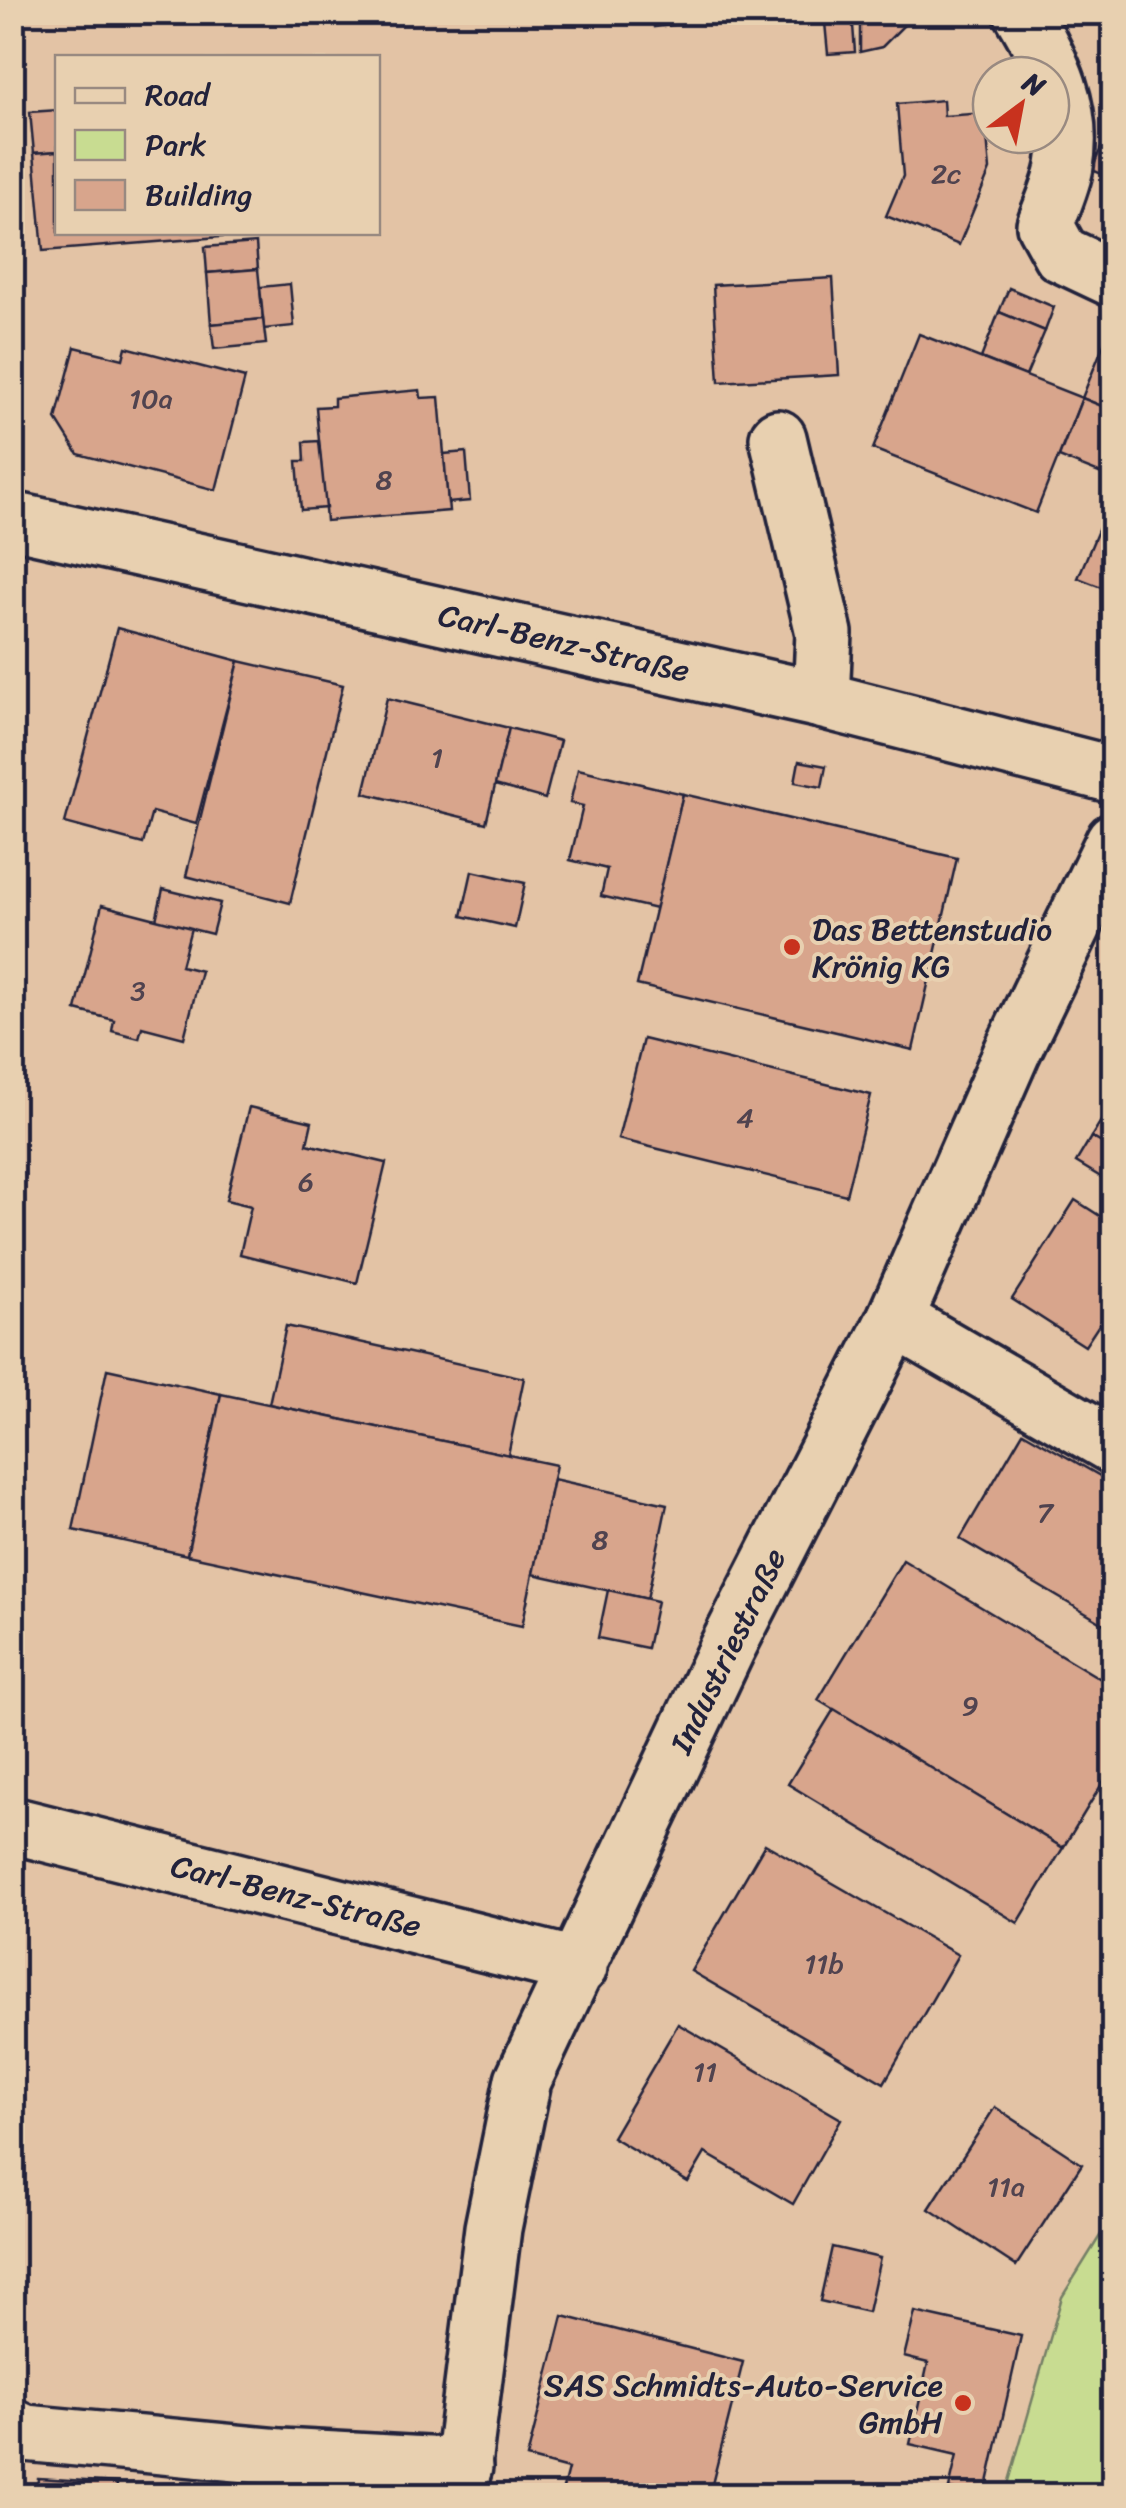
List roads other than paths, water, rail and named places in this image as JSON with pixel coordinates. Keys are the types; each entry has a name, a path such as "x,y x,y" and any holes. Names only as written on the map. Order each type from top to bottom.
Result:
{"street":[{"path":"1022,12 1050,60 1069,122 1065,168 1045,224 1061,254 1114,280"},
{"path":"778,438 824,632 821,700"},
{"name":"Carl-Benz-Straße","path":"12,520 821,700 1114,775"},
{"name":"Industriestraße","path":"461,2481 493,2228 523,2080 727,1648 895,1319 1012,1052 1114,841"},
{"path":"895,1319 1114,1446"},
{"name":"Carl-Benz-Straße","path":"12,1825 578,1967"},
{"path":"12,2427 25,2434 280,2457 461,2481"}],"place":[{"name":"Das Bettenstudio Krönig KG","path":"792,947"},
{"name":"SAS Schmidts-Auto-Service GmbH","path":"963,2403"}]}
